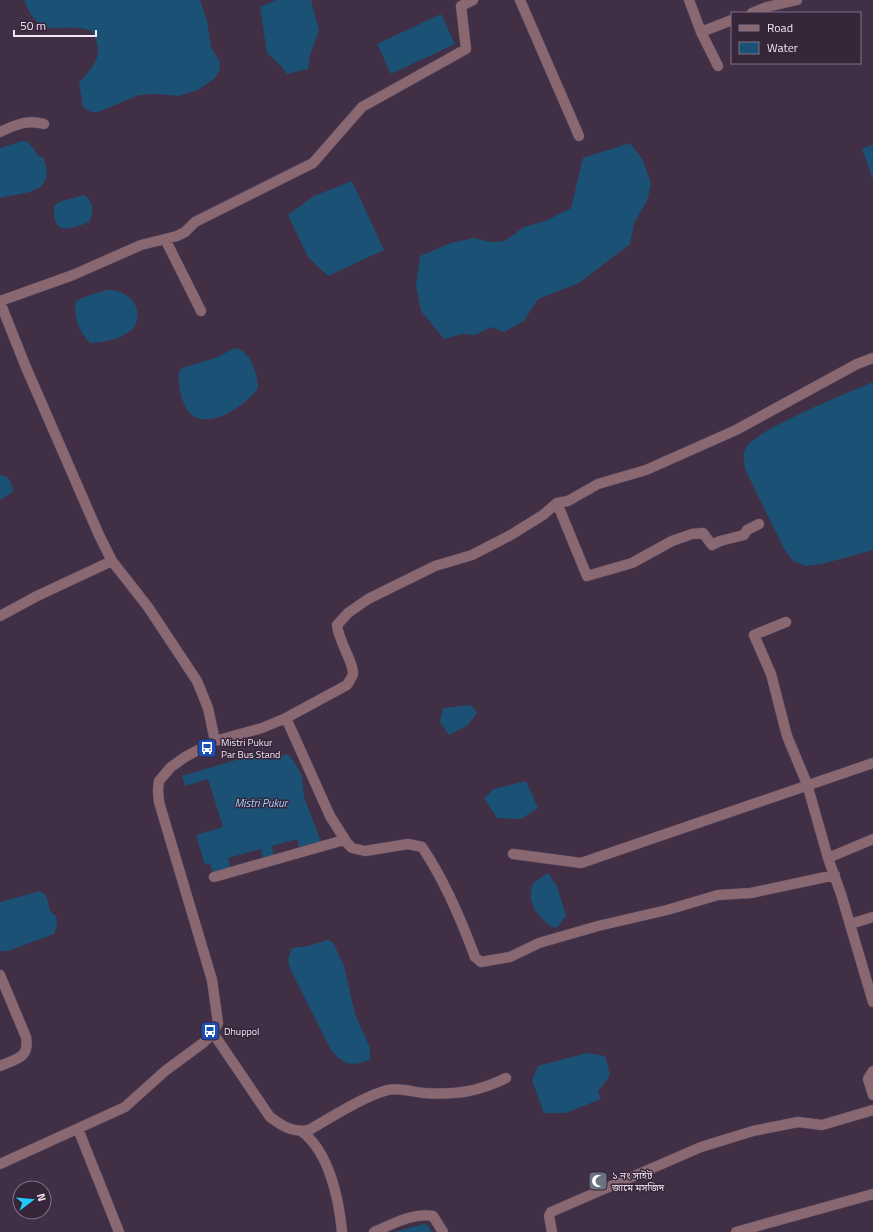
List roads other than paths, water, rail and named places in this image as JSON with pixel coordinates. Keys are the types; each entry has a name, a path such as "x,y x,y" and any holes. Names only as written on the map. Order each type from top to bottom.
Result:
{"street":[{"path":"215,741 208,708 190,668 138,593 112,561 25,366 0,301 73,275 141,245 185,232 200,219 313,163 362,107 466,49 461,6 473,0"},
{"path":"520,0 579,136"},
{"path":"689,0 701,32 718,66"},
{"path":"754,12 767,7 797,0"},
{"path":"701,32 731,20"},
{"path":"0,132 26,122 35,121 44,124"},
{"path":"165,239 201,311"},
{"path":"0,1164 125,1106 213,1033 218,1023 212,980 163,815 158,790 159,781 171,767 215,741 262,728 286,718 347,685 353,672 340,639 337,625 348,612 368,600 435,566 472,555 509,536 543,515 557,503 568,501 598,484 646,470 736,430 857,364 873,358"},
{"path":"557,503 587,576 632,562 672,541 692,534 703,533 712,545 720,541 744,535 747,530 759,524"},
{"path":"0,616 37,596 112,561"},
{"path":"786,622 754,636 771,674 787,736 808,784 828,858 835,875 873,1002"},
{"path":"286,718 330,816 344,840 352,848 365,851 408,844 422,847 438,872 456,909 475,958 481,962 510,957 539,944 598,926 667,910 718,896 751,893 835,875"},
{"path":"513,854 581,863 873,763"},
{"path":"828,858 873,839"},
{"path":"214,877 344,840"},
{"path":"850,924 873,917"},
{"path":"0,975 26,1037 28,1046 25,1053 17,1059 0,1066"},
{"path":"213,1033 270,1117 280,1125 301,1131 309,1130 369,1097 390,1089 423,1093 457,1093 481,1090 506,1078"},
{"path":"873,1072 868,1079 873,1095"},
{"path":"552,1232 549,1216 551,1212 701,1147 753,1131 798,1122 822,1125 873,1110"},
{"path":"78,1129 119,1232"},
{"path":"301,1131 315,1145 327,1168 338,1201 342,1232"},
{"path":"736,1232 760,1229 873,1194"},
{"path":"374,1232 426,1214 432,1216 443,1232"}],"water":[{"path":"24,0 200,0 207,21 211,47 220,62 220,69 215,78 198,90 179,96 155,94 139,95 98,112 91,112 83,107 79,83 94,65 98,53 98,47 92,31 81,28 52,28 45,26 37,22 30,14"},
{"path":"276,0 311,0 319,30 310,55 308,69 287,74 267,53 260,7"},
{"path":"441,14 455,44 391,74 377,44"},
{"path":"22,141 28,142 40,157 43,157 46,169 46,178 43,185 36,189 29,192 0,198 0,148"},
{"path":"630,143 643,160 651,184 647,201 634,223 630,244 579,283 538,299 524,321 504,332 491,327 475,335 462,334 444,339 421,311 416,285 420,256 451,243 474,238 491,242 505,241 524,227 545,221 571,208 583,158"},
{"path":"873,145 873,180 862,148"},
{"path":"352,181 384,250 328,276 308,257 288,215 314,196"},
{"path":"84,195 90,201 92,208 92,215 89,222 69,228 59,227 54,216 54,207 59,202"},
{"path":"107,290 113,290 125,294 130,298 138,313 137,320 135,326 125,335 103,342 90,343 80,329 76,318 76,301"},
{"path":"234,348 245,353 252,363 258,388 246,401 229,413 209,419 200,419 192,415 188,411 183,401 178,374 182,368 218,357"},
{"path":"873,382 873,550 822,564 806,566 793,561 784,549 745,469 744,451 755,438 786,420"},
{"path":"0,475 10,480 13,492 0,500"},
{"path":"471,705 477,713 468,725 449,735 440,722 443,708"},
{"name":"Mistri Pukur","path":"266,751 269,759 288,754 297,766 302,777 304,797 322,844 300,851 297,839 272,846 274,857 264,860 261,849 228,858 231,868 213,873 210,864 205,865 196,835 223,827 208,779 185,786 182,776"},
{"path":"526,781 538,808 521,819 497,818 484,798 494,789"},
{"path":"548,873 557,886 566,916 557,928 544,921 534,908 531,899 533,883"},
{"path":"40,891 46,895 50,911 56,916 57,924 54,934 8,951 0,951 0,902"},
{"path":"328,940 333,942 344,966 355,1014 370,1048 370,1060 356,1064 346,1063 337,1057 331,1050 290,969 288,959 292,948 308,946"},
{"path":"587,1053 605,1056 610,1075 598,1092 601,1099 566,1113 544,1113 532,1080 538,1066"},
{"path":"424,1224 428,1226 432,1232 394,1232"}],"place":[{"name":"Mistri Pukur Par Bus Stand","path":"207,748"},
{"name":"Dhuppol","path":"210,1031"},
{"name":"১ নং সাইট জামে মসজিদ","path":"598,1181"}]}
